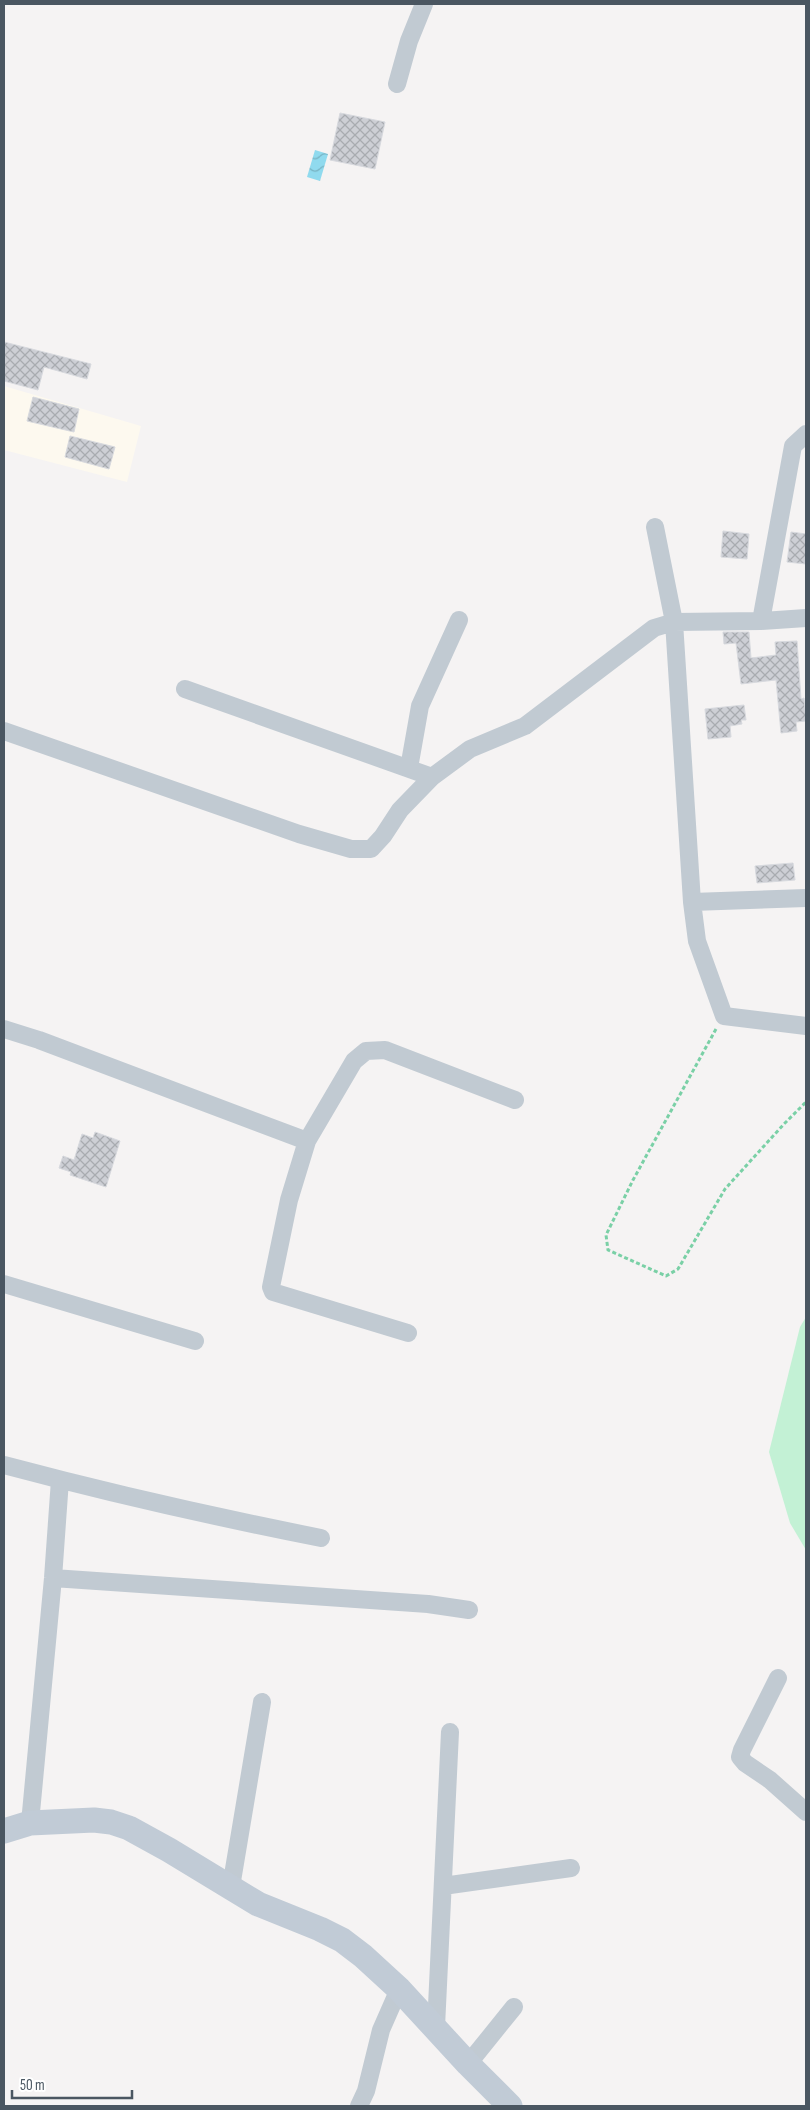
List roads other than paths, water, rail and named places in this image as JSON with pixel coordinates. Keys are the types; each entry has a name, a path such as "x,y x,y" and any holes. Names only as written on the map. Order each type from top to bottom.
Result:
{"street":[{"path":"397,84 409,41 424,4"},
{"path":"761,621 792,446 806,434"},
{"path":"655,528 674,622 692,902 697,941 724,1016 806,1026"},
{"path":"4,731 299,834 351,849 370,849 383,836 400,810 432,777 470,749 525,726 654,628 674,622 761,621 806,618"},
{"path":"408,768 420,706 459,620"},
{"path":"185,689 432,777"},
{"path":"692,902 806,898"},
{"path":"4,1029 39,1040 307,1141"},
{"path":"408,1333 273,1292 271,1287 289,1200 307,1141 354,1061 366,1051 384,1050 516,1100"},
{"path":"4,1284 195,1341"},
{"path":"4,1464 60,1480 224,1519 321,1538"},
{"path":"30,1823 53,1578 60,1480"},
{"path":"53,1578 428,1604 469,1610"},
{"path":"778,1678 740,1757 745,1763 770,1780 806,1812"},
{"path":"230,1887 262,1702"},
{"path":"436,2027 450,1732"},
{"path":"4,1831 30,1823 94,1820 111,1822 129,1828 169,1850 258,1904 342,1940 399,1988 468,2064 510,2106"},
{"path":"443,1886 571,1868"},
{"path":"360,2106 366,2091 381,2030 399,1988"},
{"path":"468,2064 514,2007"}],"water":[{"path":"315,150 328,154 320,181 307,177"}]}
